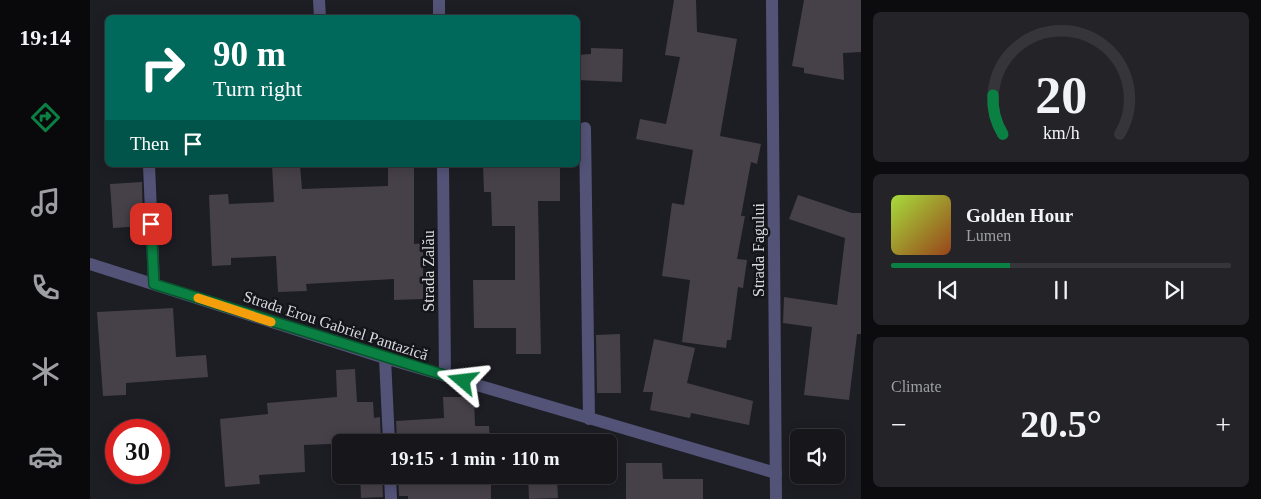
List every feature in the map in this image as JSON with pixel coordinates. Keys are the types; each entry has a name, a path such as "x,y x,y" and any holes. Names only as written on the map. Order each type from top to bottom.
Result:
{"street":[{"path":"320,0 320,15"},
{"path":"439,0 439,15"},
{"name":"Strada Fagului","path":"772,0 776,499"},
{"path":"585,128 590,419"},
{"path":"149,167 154,284"},
{"name":"Strada Zalău","path":"443,167 445,376"},
{"name":"Strada Erou Gabriel Pantazică","path":"90,264 385,358 776,473"},
{"path":"385,358 389,434"},
{"path":"390,484 391,499"}],"building":[{"path":"674,0 696,0 697,32 737,39 720,136 761,144 757,164 751,162 741,216 745,216 737,259 747,260 743,288 738,287 731,340 727,340 726,348 682,342 690,280 662,276 672,203 684,205 693,150 636,139 640,119 666,124 680,57 665,55"},
{"path":"804,0 861,0 861,52 843,53 844,80 804,73 804,68 792,66"},
{"path":"591,48 623,49 622,82 580,80 580,55 591,54"},
{"path":"272,167 300,167 302,189 388,186 388,167 414,167 414,244 423,243 423,299 394,300 394,279 306,284 307,291 278,292 276,256 231,258 231,265 212,266 209,195 228,194 229,204 274,202"},
{"path":"483,167 560,167 560,201 538,201 541,354 516,354 516,328 474,328 473,280 515,280 515,226 492,226 491,192 484,192"},
{"path":"142,182 143,226 113,228 110,184"},
{"path":"798,195 852,213 861,213 861,334 857,334 849,400 804,395 812,327 783,323 784,297 837,305 845,238 789,219"},
{"path":"173,308 176,357 206,355 208,377 126,383 126,395 103,396 97,312"},
{"path":"620,334 621,393 597,393 596,335"},
{"path":"654,339 695,348 687,383 753,401 749,425 691,413 690,418 650,410 653,392 643,392"},
{"path":"355,369 357,402 373,402 374,418 380,417 381,434 332,434 332,444 304,445 305,472 259,475 260,484 225,487 220,419 268,414 267,403 337,397 336,370"},
{"path":"443,397 474,397 475,426 489,426 490,434 397,434 396,421 444,418"},
{"path":"626,463 662,463 663,479 703,479 703,499 626,499"},
{"path":"360,484 382,484 383,497 361,498"},
{"path":"398,484 491,484 491,499 408,499 408,496 399,496"},
{"path":"528,484 557,484 558,498 529,499"}],"slow traffic":[{"path":"198,298 271,322"}],"route":[{"path":"151,224 154,284 463,381"}]}
